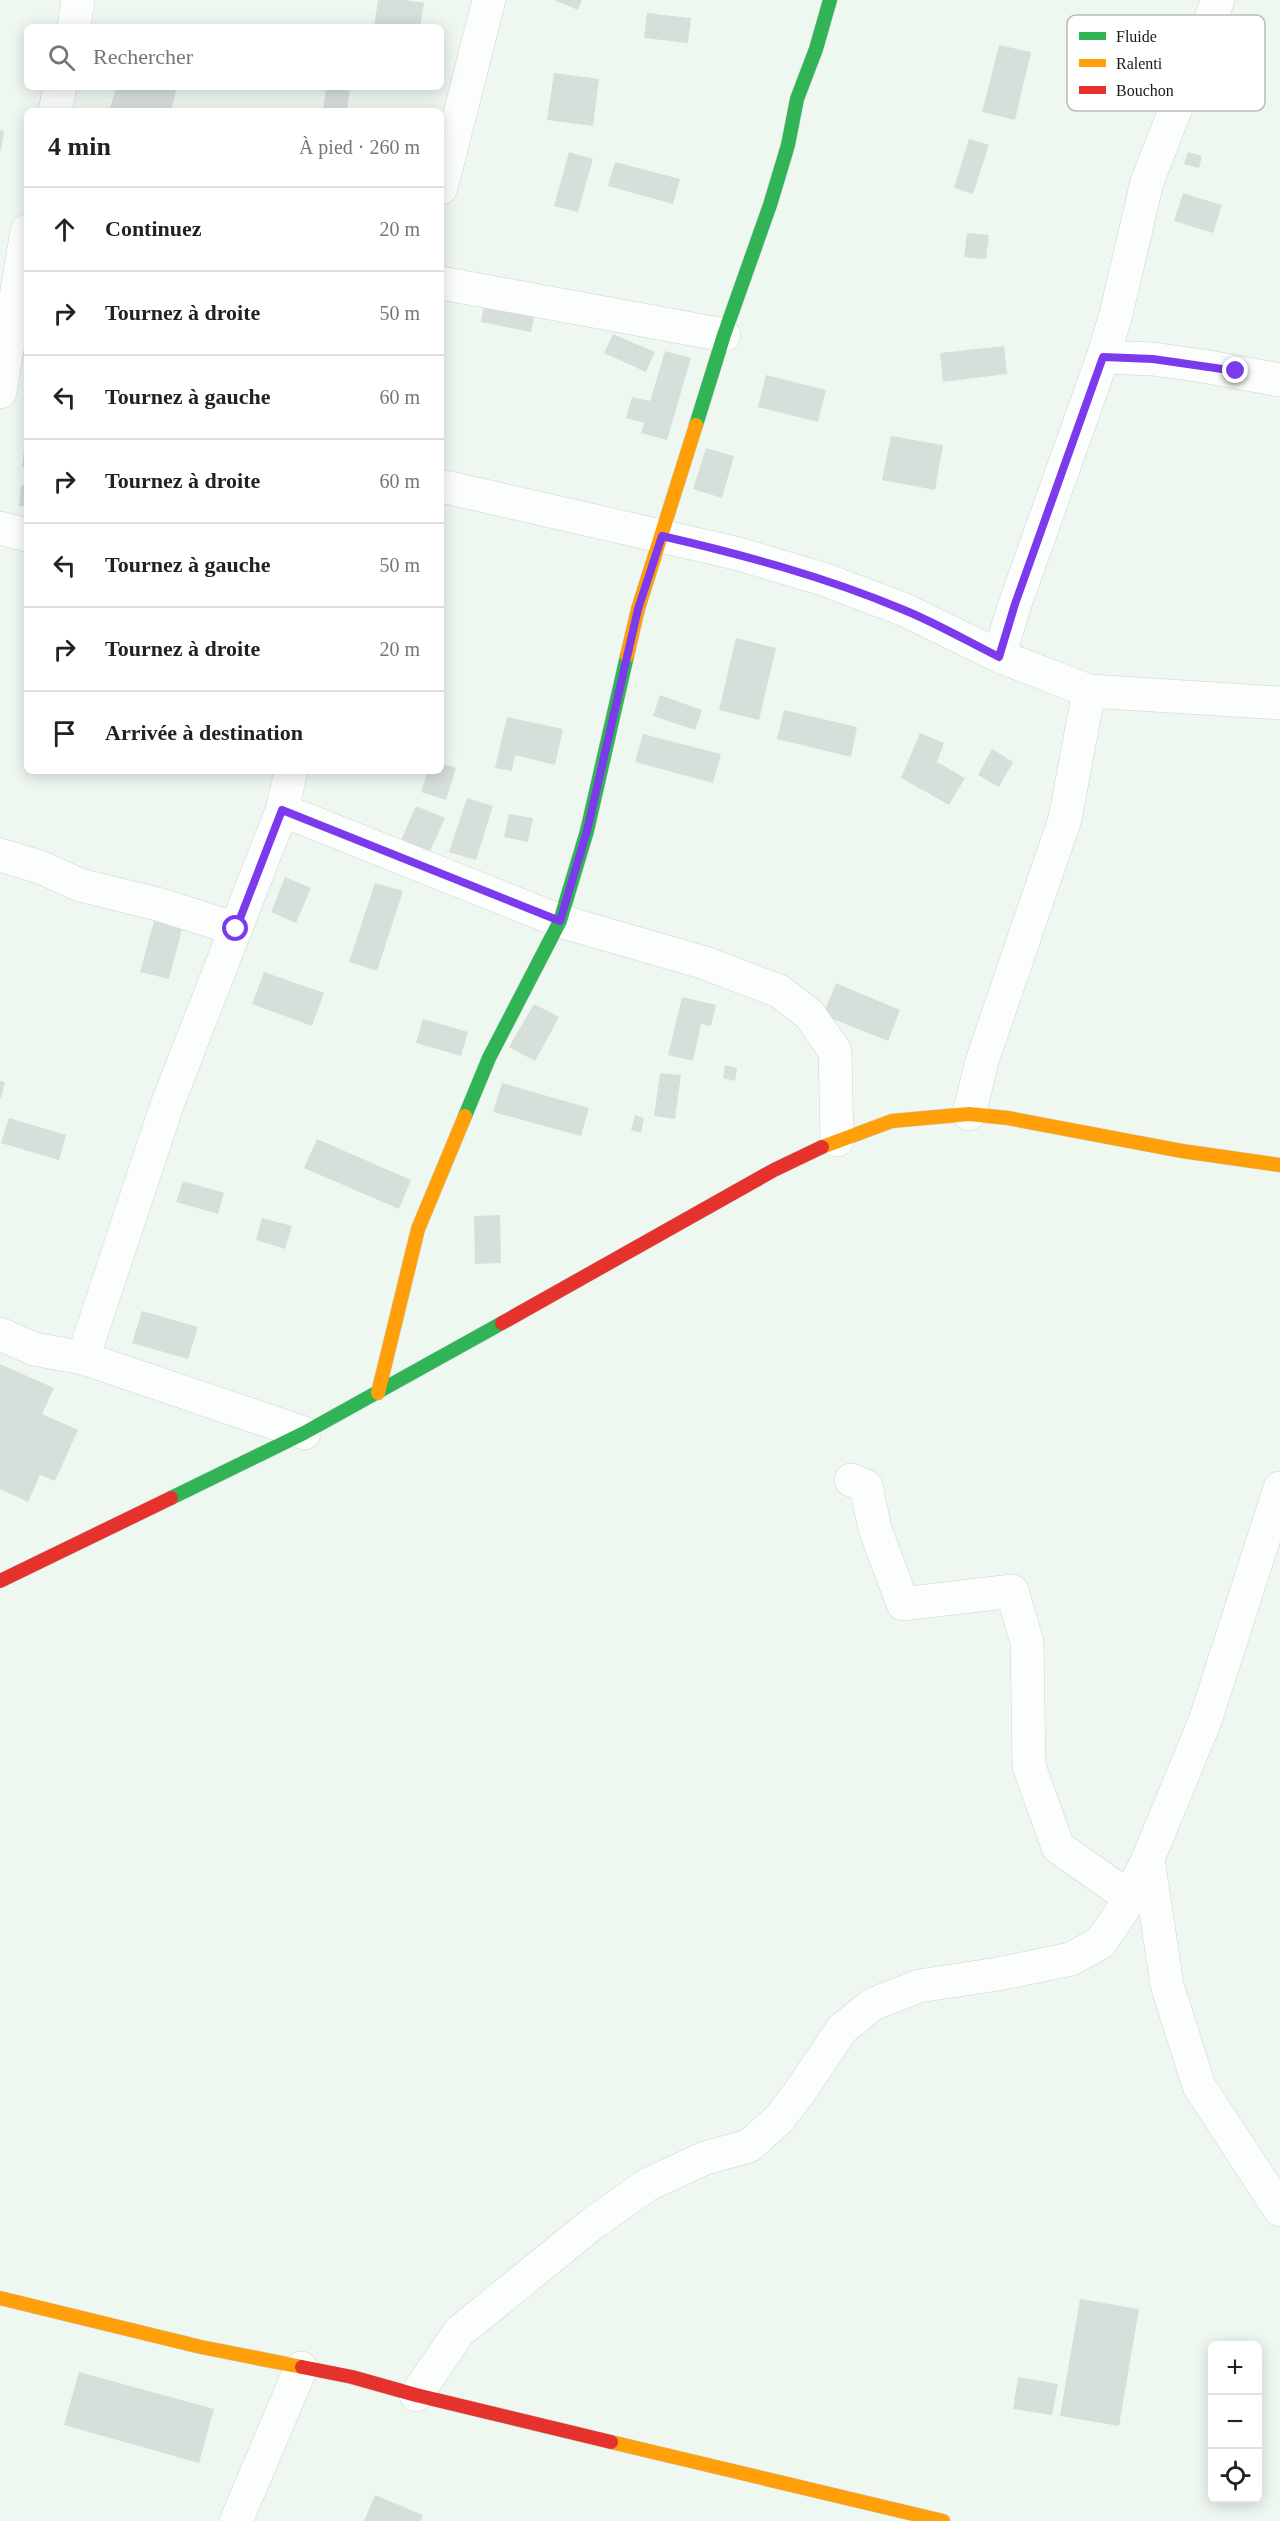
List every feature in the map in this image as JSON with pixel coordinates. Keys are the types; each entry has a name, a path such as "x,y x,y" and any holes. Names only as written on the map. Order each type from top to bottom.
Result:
{"street":[{"path":"74,24 78,0"},
{"path":"444,176 489,0"},
{"path":"378,1393 418,1229 489,1058 560,921 587,831 638,609 724,335 770,205 788,145 797,99 816,50 830,0"},
{"path":"1212,15 1218,0"},
{"path":"56,108 59,90"},
{"path":"999,657 1015,604 1103,357 1116,314 1147,182 1175,111"},
{"path":"0,392 24,249"},
{"path":"444,284 724,335"},
{"path":"1103,357 1203,366 1280,380"},
{"path":"444,487 735,553 823,579 905,610 999,657 1089,691 1280,703"},
{"path":"0,528 24,534"},
{"path":"969,1114 982,1061 1065,819 1089,691"},
{"path":"82,1358 167,1104 282,810 290,774"},
{"path":"282,810 560,921 705,963 780,991 809,1014 835,1051 837,1140"},
{"path":"0,855 40,867 80,885 161,905 236,929"},
{"path":"0,1581 304,1433 774,1170 837,1140 892,1121 969,1114 1008,1118 1182,1151 1280,1165"},
{"path":"0,1334 34,1349 82,1358 304,1433"},
{"path":"851,1480 866,1486 875,1528 903,1604 1012,1591 1027,1642 1029,1766 1058,1847 1130,1897"},
{"path":"416,2395 459,2332 592,2223 647,2185 705,2158 749,2146 786,2110 842,2029 873,2004 919,1986 998,1974 1071,1959 1101,1943 1130,1897 1148,1859 1204,1721 1280,1488"},
{"path":"1148,1859 1167,1986 1199,2086 1280,2210"},
{"path":"0,2298 201,2347 352,2377 416,2395 943,2521"},
{"path":"236,2521 301,2368"}],"building":[{"path":"378,0 424,3 420,24 374,24"},
{"path":"554,0 582,0 578,10"},
{"path":"647,13 691,18 688,43 644,38"},
{"path":"999,45 1031,52 1015,120 982,112"},
{"path":"554,73 599,79 593,126 547,120"},
{"path":"115,90 176,90 172,108 110,108"},
{"path":"326,90 350,90 347,108 323,108"},
{"path":"0,130 4,131 1,150 0,150"},
{"path":"969,139 989,145 973,194 954,188"},
{"path":"569,152 593,159 578,212 554,206"},
{"path":"1188,152 1202,156 1199,168 1184,164"},
{"path":"615,162 680,179 673,204 608,186"},
{"path":"1183,193 1222,205 1213,233 1174,221"},
{"path":"967,233 989,235 986,259 964,257"},
{"path":"485,300 536,310 531,332 481,322"},
{"path":"613,334 655,352 646,372 604,353"},
{"path":"1004,346 1007,374 943,382 940,353"},
{"path":"665,351 691,358 667,440 641,433 644,423 626,418 632,397 650,401"},
{"path":"766,375 826,390 818,422 758,407"},
{"path":"891,436 943,445 935,490 882,480"},
{"path":"706,448 734,456 722,498 693,489"},
{"path":"21,485 24,486 24,506 19,506"},
{"path":"736,638 776,648 759,720 719,710"},
{"path":"660,695 702,710 695,730 653,716"},
{"path":"784,710 857,727 851,757 777,739"},
{"path":"507,717 563,729 555,765 515,755 512,771 495,768"},
{"path":"920,733 944,743 937,762 965,778 949,805 901,778"},
{"path":"643,734 721,754 713,783 635,762"},
{"path":"992,749 1013,762 999,787 978,775"},
{"path":"444,764 456,768 446,800 421,792 427,774 444,774"},
{"path":"467,798 493,806 476,860 449,852"},
{"path":"416,806 445,818 426,860 398,847"},
{"path":"509,814 533,818 528,842 504,837"},
{"path":"285,877 311,888 296,923 271,912"},
{"path":"375,883 403,891 377,971 349,962"},
{"path":"154,921 182,929 169,979 140,972"},
{"path":"264,972 324,993 312,1026 252,1004"},
{"path":"836,983 900,1010 888,1041 823,1015"},
{"path":"682,997 716,1005 711,1026 701,1024 693,1061 668,1055"},
{"path":"534,1004 559,1017 535,1061 509,1047"},
{"path":"423,1019 468,1032 461,1056 416,1043"},
{"path":"725,1065 737,1068 735,1081 723,1078"},
{"path":"660,1073 681,1075 675,1119 654,1116"},
{"path":"0,1081 5,1082 1,1098 0,1098"},
{"path":"502,1083 589,1108 581,1136 493,1112"},
{"path":"635,1115 644,1118 641,1133 631,1130"},
{"path":"9,1118 66,1135 59,1160 1,1143"},
{"path":"317,1139 411,1180 399,1209 304,1168"},
{"path":"183,1181 224,1193 218,1214 176,1202"},
{"path":"500,1215 501,1263 475,1264 474,1216"},
{"path":"262,1218 292,1226 285,1249 256,1240"},
{"path":"142,1311 198,1327 188,1359 132,1343"},
{"path":"0,1364 54,1388 42,1414 78,1430 55,1481 40,1475 28,1502 0,1489"},
{"path":"1080,2299 1139,2309 1119,2426 1060,2416"},
{"path":"79,2372 214,2409 199,2463 64,2425"},
{"path":"1018,2377 1058,2384 1052,2415 1013,2409"},
{"path":"375,2495 423,2515 421,2521 364,2521"}],"traffic: fast":[{"path":"696,425 724,335 770,205 788,145 797,99 816,49 830,0"},
{"path":"465,1116 489,1058 560,921 587,831 627,656"},
{"path":"171,1498 304,1433 502,1323"}],"traffic: slow":[{"path":"627,656 638,609 696,425"},
{"path":"822,1147 892,1121 969,1114 1008,1118 1182,1151 1280,1165"},
{"path":"378,1393 418,1229 465,1116"},
{"path":"0,2298 201,2347 302,2367"},
{"path":"611,2442 943,2521"}],"traffic: jam":[{"path":"502,1323 774,1170 822,1147"},
{"path":"0,1581 171,1498"},
{"path":"302,2367 352,2377 416,2395 611,2442"}],"route":[{"path":"236,929 282,810 408,858 560,921 587,831 638,609 662,536 735,553 823,579 905,610 999,657 1015,604 1103,357 1153,359 1236,371"}]}
